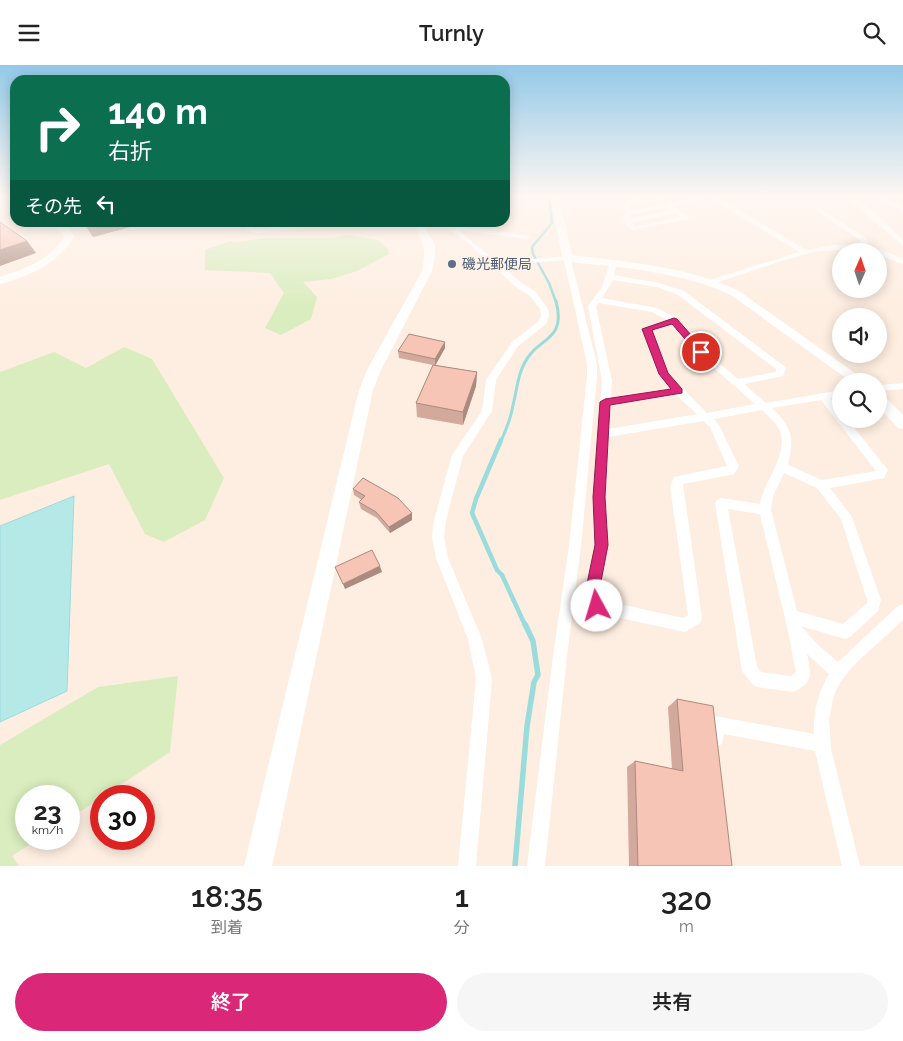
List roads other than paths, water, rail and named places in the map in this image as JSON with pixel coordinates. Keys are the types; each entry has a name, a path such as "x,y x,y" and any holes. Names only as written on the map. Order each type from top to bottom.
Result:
{"street":[{"path":"0,281 32,268 58,253 69,237 67,233"},
{"path":"258,866 366,390 374,370 427,271 431,255 430,244 423,233"},
{"path":"459,233 533,294 544,309 545,315 543,322 512,348 491,380 487,411 458,455 440,520 438,537 442,558 475,639 484,679 467,866"},
{"path":"503,233 527,237"},
{"path":"536,866 560,657 576,546 592,376 581,313 561,233"},
{"path":"773,233 803,251"},
{"path":"855,233 864,239 864,243"},
{"path":"892,233 903,244"},
{"path":"713,282 803,251 832,248"},
{"path":"888,256 903,262"},
{"path":"494,264 566,258 690,275 713,282 735,293 848,373"},
{"path":"613,264 611,277 592,306 607,381 599,497 602,545 591,598 597,606 685,625 695,618 676,486 678,480 730,471 733,466 714,425 663,374 647,329 674,321"},
{"path":"611,277 659,285 681,293 781,368 780,374 737,382"},
{"path":"597,300 654,310 674,321 701,352 778,420 787,437 782,467 767,496 765,510 804,675 793,684 757,679 750,671 721,503 765,510"},
{"path":"887,387 903,385"},
{"path":"605,402 678,391"},
{"path":"604,434 832,394"},
{"path":"823,396 832,408"},
{"path":"887,407 903,424"},
{"path":"821,485 880,475 882,470 848,428"},
{"path":"782,467 821,485 846,517 874,600 872,606 845,632 793,623"},
{"path":"851,866 822,744 821,719 827,693 839,673 849,660 903,611"},
{"path":"793,623 811,648 839,673"},
{"path":"718,753 714,724 822,744"}],"water":[{"path":"74,496 67,691 0,722 0,526"}],"waterway":[{"path":"543,233 532,247 533,254 549,283 556,302"},
{"path":"501,441 510,419 518,379 524,364 536,348 549,338 557,325 556,301"},
{"path":"501,440 472,513 497,570 502,575 525,625"},
{"path":"515,866 527,726 534,682 538,675 533,641 525,624"}],"place":[{"name":"磯光郵便局","path":"452,264"}]}
